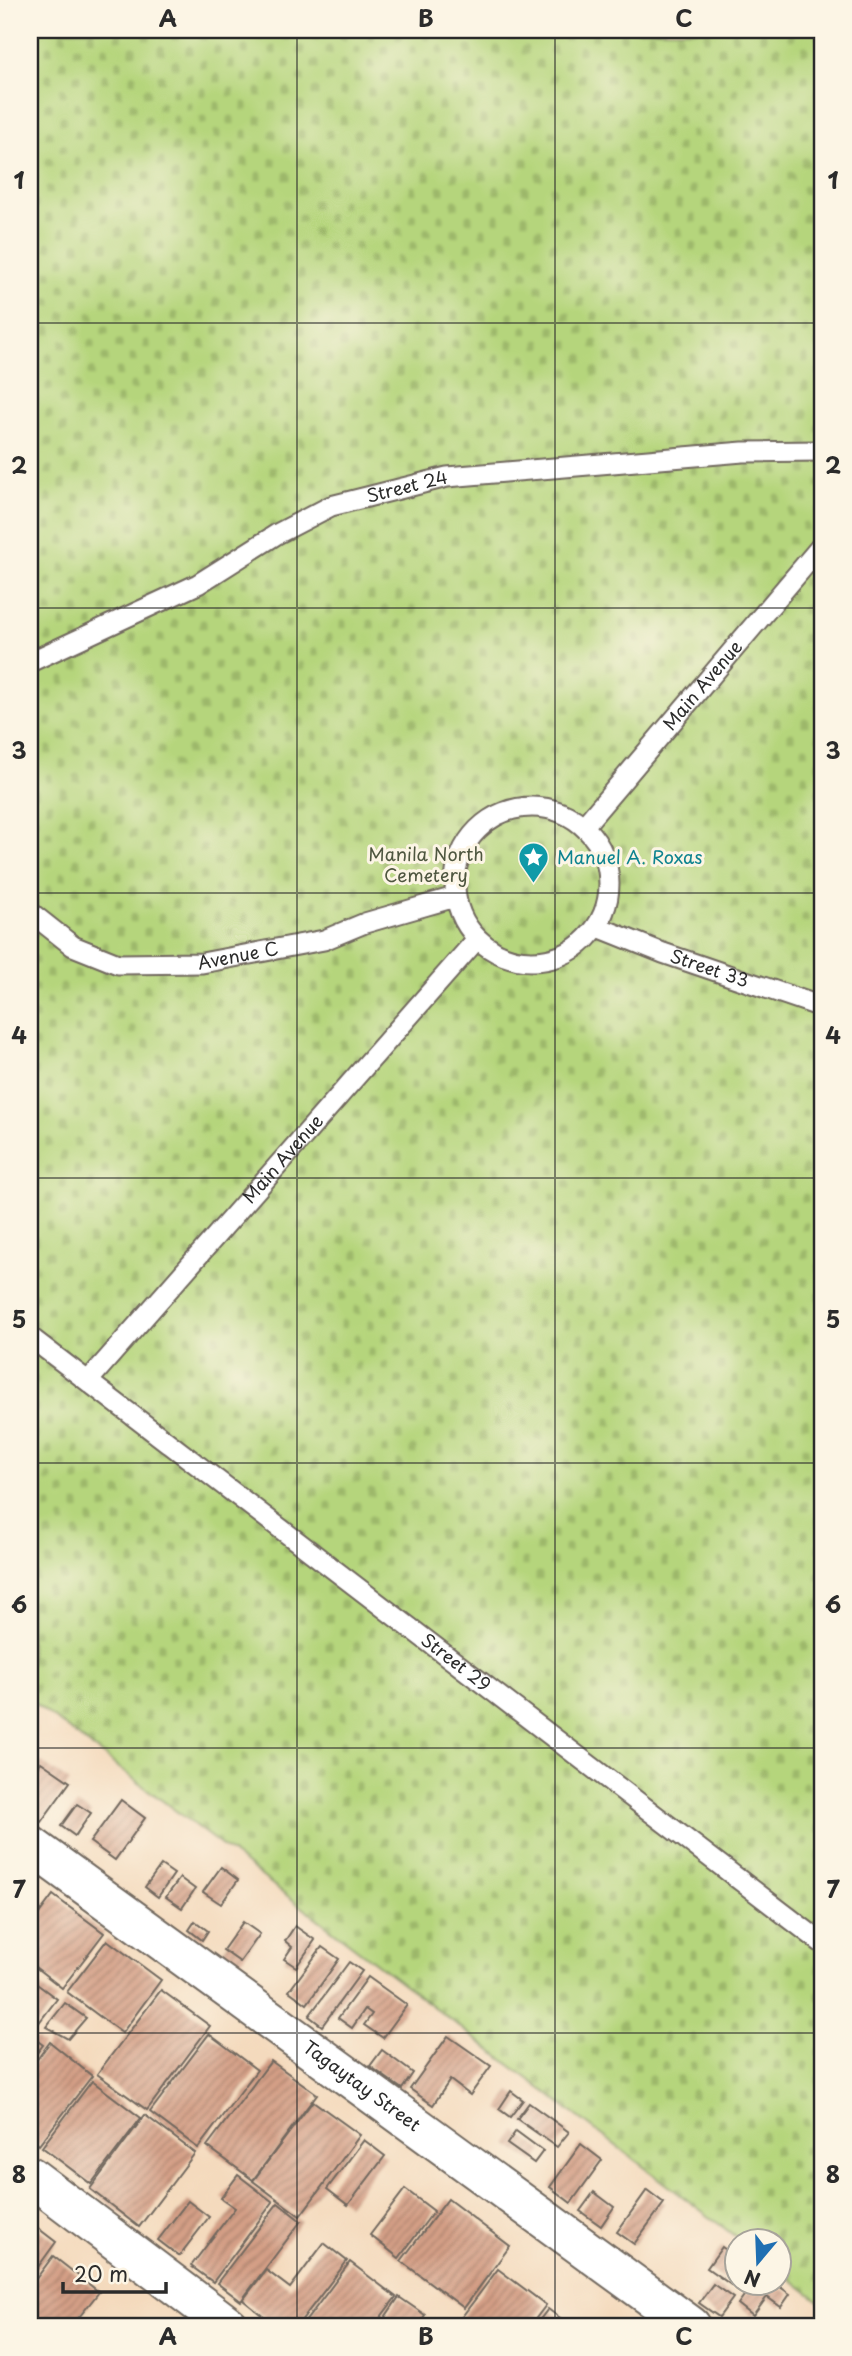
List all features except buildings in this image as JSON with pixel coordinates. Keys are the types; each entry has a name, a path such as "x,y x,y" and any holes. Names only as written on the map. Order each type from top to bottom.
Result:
{"street":[{"name":"Tagaytay Street","path":"35,1860 691,2326"},
{"path":"30,2176 229,2326"}],"lane":[{"name":"Street 24","path":"30,662 198,584 277,534 331,506 447,477 743,452 822,451"},
{"name":"Main Avenue","path":"584,826 822,545"},
{"path":"542,807 584,826 598,841 609,869 609,899 598,926 563,956 517,960 477,939 463,920 455,897 457,861 476,830 506,810 542,807"},
{"name":"Avenue C","path":"30,912 73,946 118,964 202,963 324,940 365,923 455,897"},
{"name":"Street 33","path":"598,926 663,953 822,1007"},
{"name":"Main Avenue","path":"89,1380 477,939"},
{"name":"Street 29","path":"30,1337 822,1943"}],"green space":[{"name":"Manila North Cemetery","path":"30,30 822,30 822,2303 792,2280 792,2226 722,2226 30,1700"}],"place":[{"name":"Manuel A. Roxas","path":"534,885"}]}
